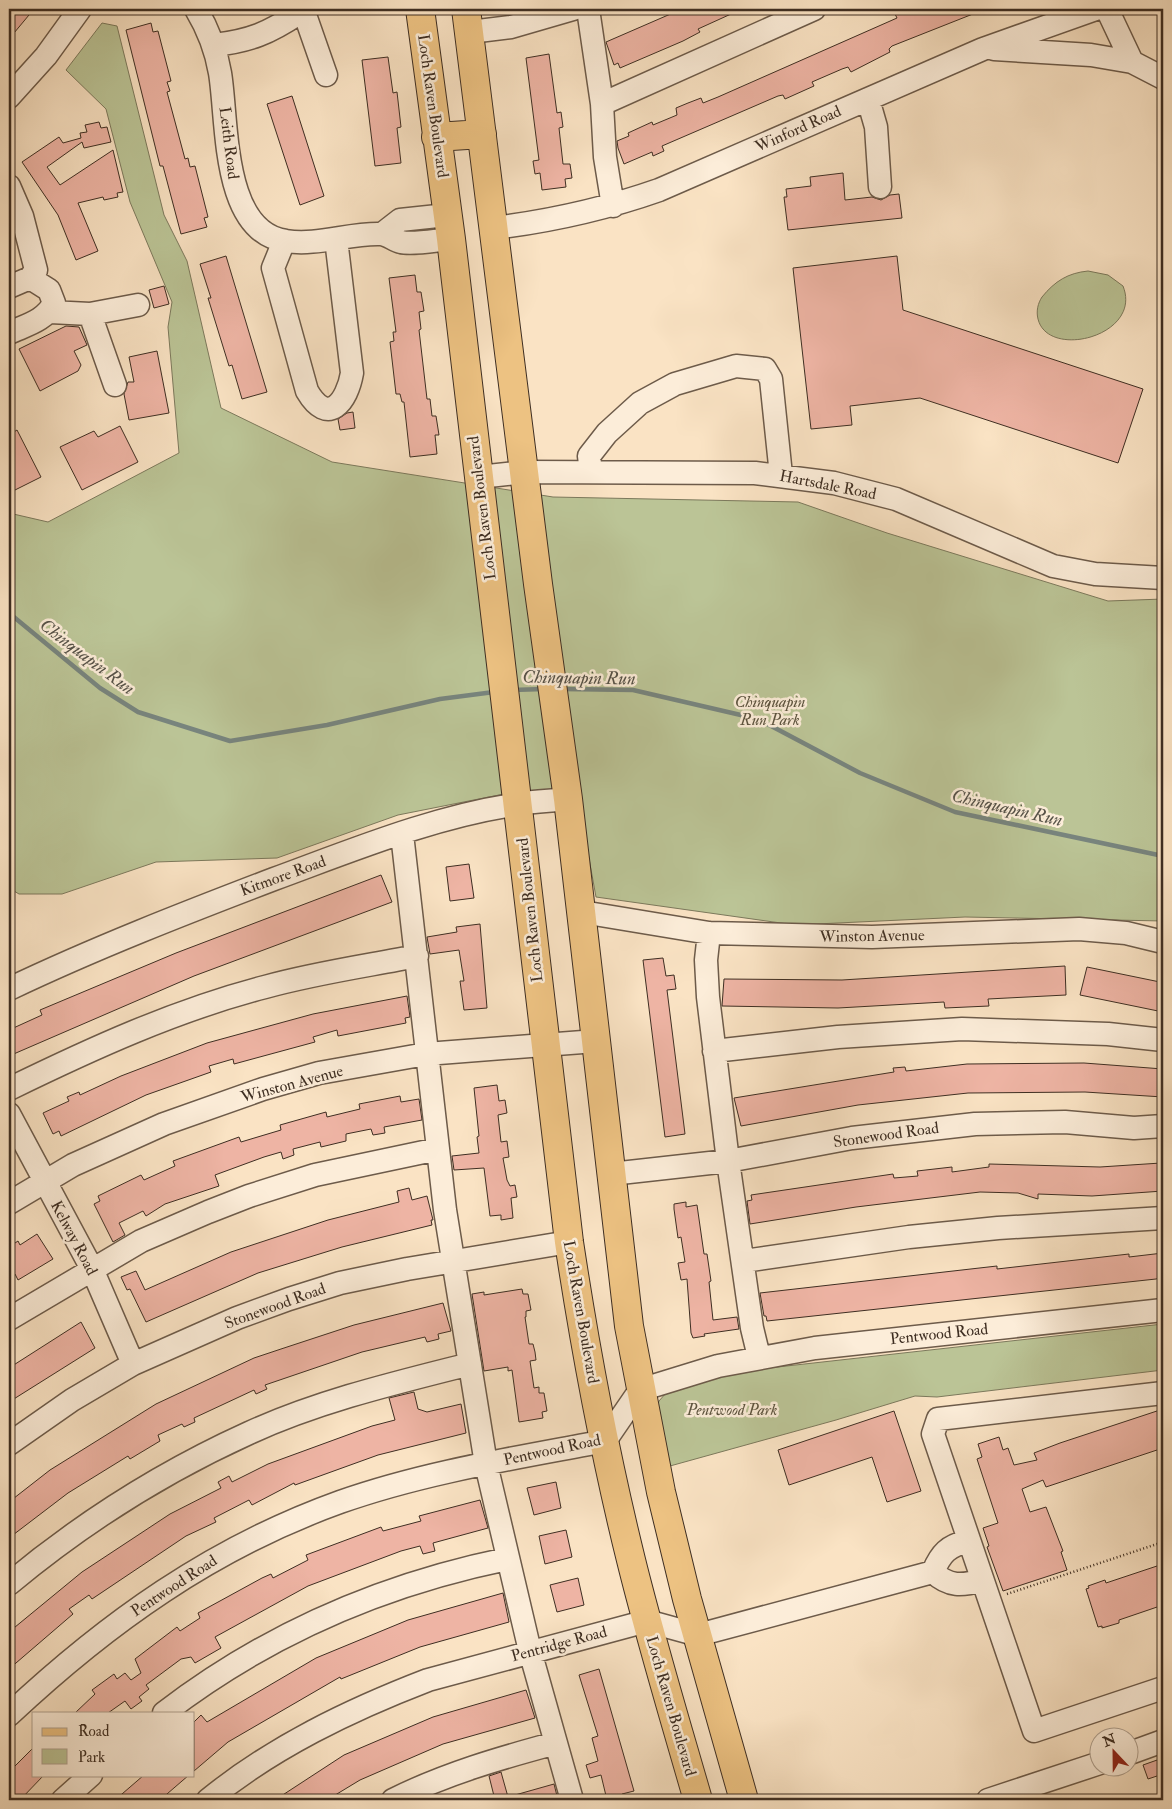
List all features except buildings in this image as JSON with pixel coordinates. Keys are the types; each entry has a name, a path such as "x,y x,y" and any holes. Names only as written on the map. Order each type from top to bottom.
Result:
{"main road":[{"name":"Loch Raven Boulevard","path":"420,9 449,227 511,751 519,804 544,1045 568,1242 584,1340 618,1503 647,1621 698,1800"},
{"path":"468,21 538,584 582,912 629,1326 661,1492 744,1800"},
{"path":"436,137 482,134"}],"street":[{"path":"9,97 46,56 80,9"},
{"name":"Leith Road","path":"196,9 214,45 223,91 232,175 246,214 258,228 272,238 301,242 382,234 400,220 449,227"},
{"path":"214,45 247,40 273,31 302,9"},
{"path":"302,9 326,75"},
{"path":"468,21 511,27 573,9"},
{"path":"588,9 602,104 604,148 613,206"},
{"path":"602,104 814,9"},
{"name":"Winford Road","path":"494,228 554,220 613,206 700,173 983,49 1096,9"},
{"path":"1107,9 1132,62"},
{"path":"983,49 1091,55 1132,62 1163,78"},
{"path":"868,99 876,127 880,187"},
{"path":"9,186 30,243 36,270 30,278 9,287"},
{"path":"284,241 273,268 307,391 315,404 324,408 334,407 343,402 349,391 352,373 336,239"},
{"path":"9,333 39,320 50,312 54,303 49,290 30,278"},
{"path":"50,312 90,314 138,305"},
{"path":"90,314 115,385"},
{"path":"591,472 589,456 607,433 640,404 676,384 736,366 765,370 770,379 781,476"},
{"name":"Hartsdale Road","path":"479,477 525,472 755,473 781,476 834,484 896,499 1053,566 1095,574 1163,578"},
{"name":"Kitmore Road","path":"9,989 53,968 228,897 402,834 462,816 519,804 568,799"},
{"path":"402,834 417,956 426,1054 453,1261 486,1464 530,1651 572,1800"},
{"name":"Winston Avenue","path":"582,912 709,933 872,938 1079,929 1126,933 1163,942"},
{"path":"709,933 706,960 707,988 714,1051 728,1161 759,1357"},
{"path":"9,1089 78,1055 207,1005 264,987 417,956"},
{"path":"714,1051 838,1037 962,1029 1108,1034 1163,1040"},
{"name":"Winston Avenue","path":"9,1202 73,1165 164,1124 263,1089 319,1073 426,1054 596,1040"},
{"name":"Kelway Road","path":"9,1114 92,1268 133,1364"},
{"name":"Stonewood Road","path":"611,1174 728,1161 852,1138 975,1124 1065,1122 1134,1128 1163,1126"},
{"path":"9,1319 92,1268 141,1241 249,1196 315,1175 438,1148"},
{"path":"744,1261 909,1237 998,1228 1163,1218"},
{"name":"Stonewood Road","path":"9,1444 72,1400 133,1364 238,1318 298,1296 340,1283 453,1261 568,1242"},
{"name":"Pentwood Road","path":"9,1715 68,1661 107,1631 179,1579 244,1543 294,1520 340,1502 388,1487 486,1464 605,1441 640,1390 718,1366 759,1357 946,1333 1163,1310"},
{"path":"9,1584 58,1545 139,1491 187,1463 250,1432 330,1403 393,1383 470,1364"},
{"path":"1163,1393 938,1419 933,1434 1034,1731 1163,1688"},
{"path":"933,1572 940,1555 949,1548 968,1541"},
{"path":"165,1712 241,1660 330,1614 382,1592 427,1578 507,1559"},
{"path":"698,1635 933,1572"},
{"path":"933,1572 942,1580 951,1584 966,1585 986,1590"},
{"name":"Pentridge Road","path":"208,1800 268,1758 336,1720 428,1680 647,1621 698,1635"},
{"path":"1140,1749 1163,1741"},
{"path":"393,1800 422,1786 473,1766 556,1744"},
{"path":"988,1800 1090,1766"},
{"path":"63,1800 89,1776"}],"path":[{"path":"986,1590 1163,1542"}],"green space":[{"name":"Chinquapin Run Park","path":"102,23 117,26 164,215 187,261 221,408 332,462 553,497 798,502 887,533 1108,601 1163,599 1163,921 965,917 795,925 596,897 576,787 504,794 398,815 277,858 156,862 62,894 19,894 9,888 9,727 11,720 9,719 9,513 48,522 179,453 168,327 172,302 130,202 106,109 66,70"},
{"path":"1088,271 1108,275 1123,286 1126,303 1120,318 1108,329 1092,337 1075,340 1058,338 1045,331 1037,316 1039,302 1042,297 1062,279"},
{"name":"Pentwood Park","path":"1163,1324 1163,1370 937,1397 915,1396 670,1466 656,1412 659,1401 666,1393 724,1373"}],"waterway":[{"name":"Chinquapin Run","path":"9,613 100,688 138,712 230,741 327,725 440,699 494,692"},
{"name":"Chinquapin Run","path":"512,690 544,689"},
{"name":"Chinquapin Run","path":"562,689 633,690 758,719 860,773 955,812 1163,856"}]}
